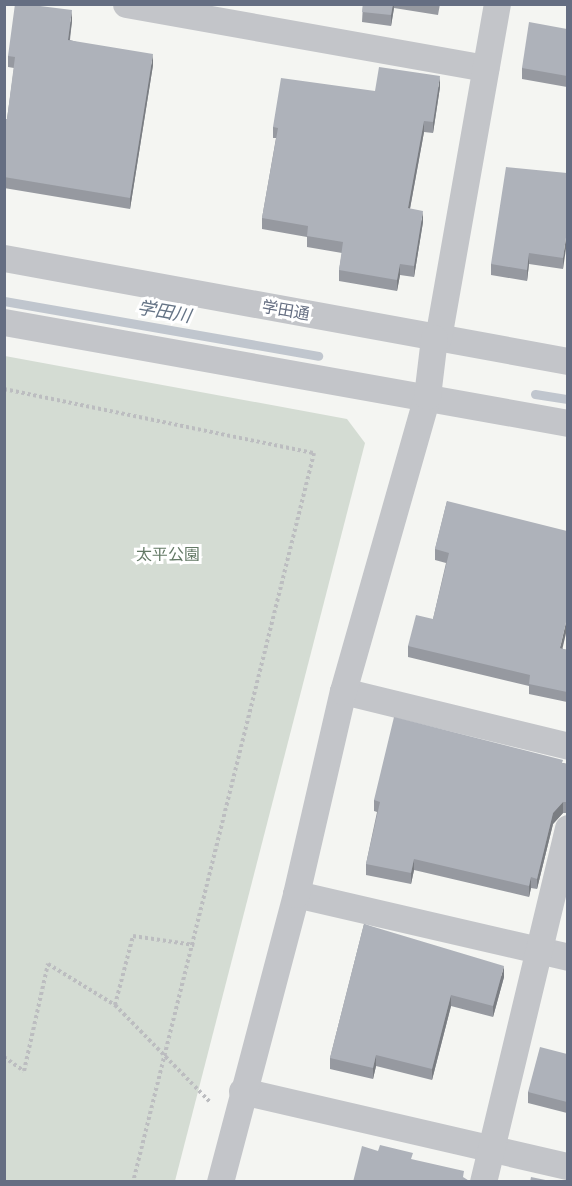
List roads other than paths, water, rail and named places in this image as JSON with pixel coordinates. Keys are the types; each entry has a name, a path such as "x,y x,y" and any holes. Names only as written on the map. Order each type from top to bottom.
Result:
{"street":[{"path":"126,4 486,68"},
{"path":"220,1182 296,894 343,692 426,396 496,4"},
{"name":"学田通","path":"4,258 567,361"},
{"path":"4,322 567,423"},
{"path":"343,692 567,746"},
{"path":"483,1182 567,828"},
{"path":"296,894 567,957"},
{"path":"243,1091 567,1166"}],"waterway":[{"name":"学田川","path":"4,301 318,356"},
{"name":"学田川","path":"535,394 568,399"}],"park label":[{"name":"太平公園","path":"168,554"}]}
